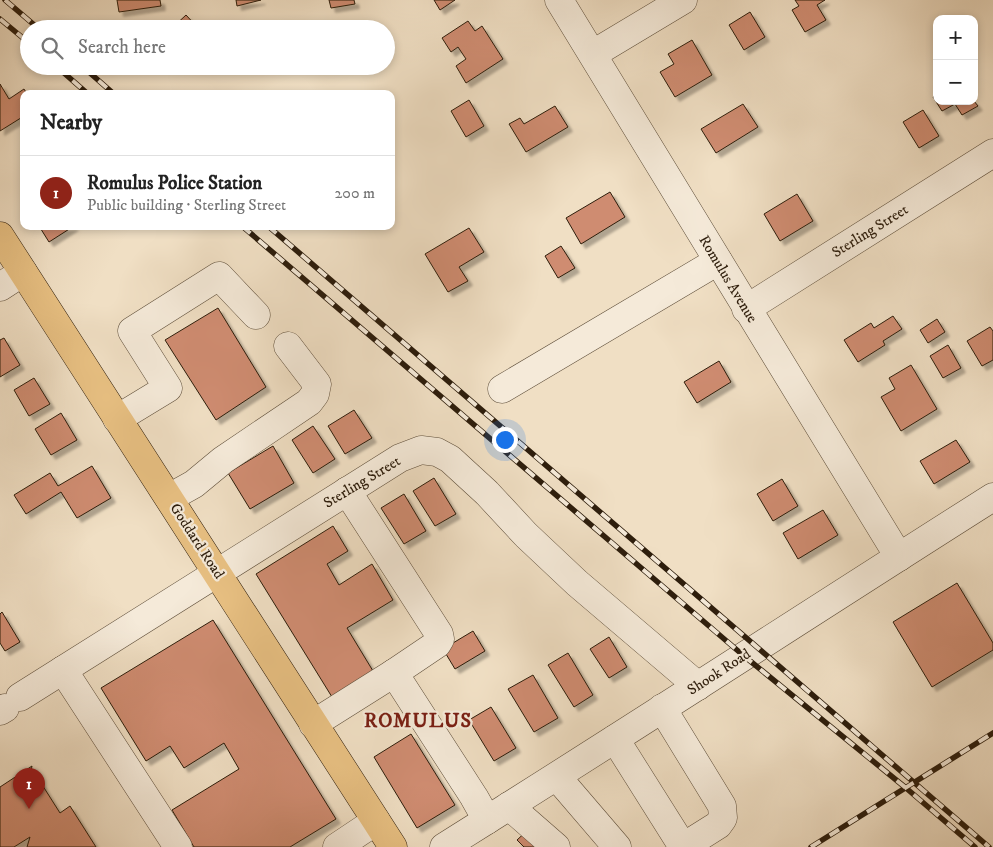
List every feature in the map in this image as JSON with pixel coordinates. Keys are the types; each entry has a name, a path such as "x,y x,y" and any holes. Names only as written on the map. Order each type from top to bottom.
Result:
{"main road":[{"name":"Goddard Road","path":"0,236 393,847"}],"street":[{"name":"Romulus Avenue","path":"559,0 899,557"},
{"path":"592,54 682,0"},
{"name":"Sterling Street","path":"746,309 993,153"},
{"path":"502,389 718,261"},
{"path":"0,287 23,272"},
{"path":"117,419 168,388 132,331 220,276 256,315"},
{"path":"169,498 194,484 223,460 309,402 316,394 317,384 288,346"},
{"name":"Sterling Street","path":"8,706 217,572 400,458 421,450 437,452 450,459 487,493 526,535 577,583 698,686"},
{"path":"313,724 394,673 437,644 440,639 434,626 347,491"},
{"name":"Shook Road","path":"444,847 993,497"},
{"path":"63,670 178,847"},
{"path":"394,673 474,797 486,820"},
{"path":"615,739 683,847 718,825 723,818 722,806 662,708"},
{"path":"556,777 617,847"},
{"path":"509,806 556,847"},
{"path":"337,847 376,821"}],"building":[{"path":"117,0 160,0 161,6 119,12"},
{"path":"236,0 261,0 237,6"},
{"path":"329,0 354,0 355,4 331,8"},
{"path":"434,0 455,0 440,10"},
{"path":"795,0 825,0 817,5 826,20 805,32 792,10 799,6"},
{"path":"750,12 765,37 744,50 729,25"},
{"path":"186,15 191,20 181,20"},
{"path":"468,21 475,31 482,26 503,59 466,83 456,66 466,59 458,47 451,52 442,38"},
{"path":"692,40 712,75 675,97 660,72 674,64 668,54"},
{"path":"0,84 9,99 20,92 20,118 0,131"},
{"path":"469,100 484,126 466,137 451,111"},
{"path":"743,104 758,127 716,153 701,129"},
{"path":"938,105 953,105 942,111"},
{"path":"956,105 978,106 962,115"},
{"path":"555,106 568,127 526,152 509,124 520,118 524,124"},
{"path":"923,110 939,136 919,148 903,122"},
{"path":"610,192 625,217 581,244 566,218"},
{"path":"797,194 813,221 780,241 764,214"},
{"path":"469,228 484,252 459,267 468,281 448,292 425,254"},
{"path":"42,230 68,230 49,242"},
{"path":"561,246 575,268 558,278 545,256"},
{"path":"218,308 266,387 216,420 165,340"},
{"path":"893,316 902,329 883,341 885,345 858,362 844,340 871,323 874,328"},
{"path":"937,319 945,332 928,343 920,330"},
{"path":"990,327 993,331 993,360 982,366 967,341"},
{"path":"4,338 20,365 0,377 0,340"},
{"path":"948,345 961,368 943,378 930,356"},
{"path":"719,361 731,382 697,403 684,382"},
{"path":"911,365 937,409 901,431 881,397 895,389 889,378"},
{"path":"34,378 50,404 29,416 14,390"},
{"path":"354,410 372,438 345,454 328,426"},
{"path":"61,413 77,440 51,455 35,429"},
{"path":"313,426 335,459 313,473 292,440"},
{"path":"956,440 970,462 934,484 920,461"},
{"path":"273,446 294,483 250,509 228,473"},
{"path":"92,466 111,498 77,518 61,492 26,514 14,495 50,473 58,486"},
{"path":"434,478 456,514 435,526 413,491"},
{"path":"782,479 798,506 773,521 757,494"},
{"path":"404,494 426,531 404,544 381,508"},
{"path":"823,510 838,535 798,559 783,533"},
{"path":"333,526 348,551 327,564 339,585 372,564 393,600 347,628 373,671 332,697 256,574"},
{"path":"957,583 993,643 993,650 932,687 893,622"},
{"path":"2,612 20,642 5,651 0,643 0,614"},
{"path":"213,620 336,819 290,847 194,847 172,810 239,769 224,743 184,768 170,746 146,761 101,688"},
{"path":"473,631 485,651 455,669 443,649"},
{"path":"609,637 627,667 609,678 590,649"},
{"path":"568,653 593,695 574,707 548,665"},
{"path":"533,675 558,718 534,732 508,689"},
{"path":"491,707 516,748 494,761 469,720"},
{"path":"411,734 455,805 417,828 374,757"},
{"path":"32,766 29,781 41,783 60,813 70,806 96,847 27,847 30,837 14,847 0,847 0,787"},
{"path":"530,828 547,847 524,847 517,840"}],"railway":[{"path":"5,0 28,20"},
{"path":"0,19 20,36"},
{"path":"66,75 83,90"},
{"path":"92,75 109,90"},
{"path":"247,230 744,656 906,788 975,847"},
{"path":"273,230 989,847"},
{"path":"811,847 993,733"}],"place":[{"name":"Romulus Police Station","path":"29,809"}],"district":[{"name":"ROMULUS","path":"418,721"}]}
